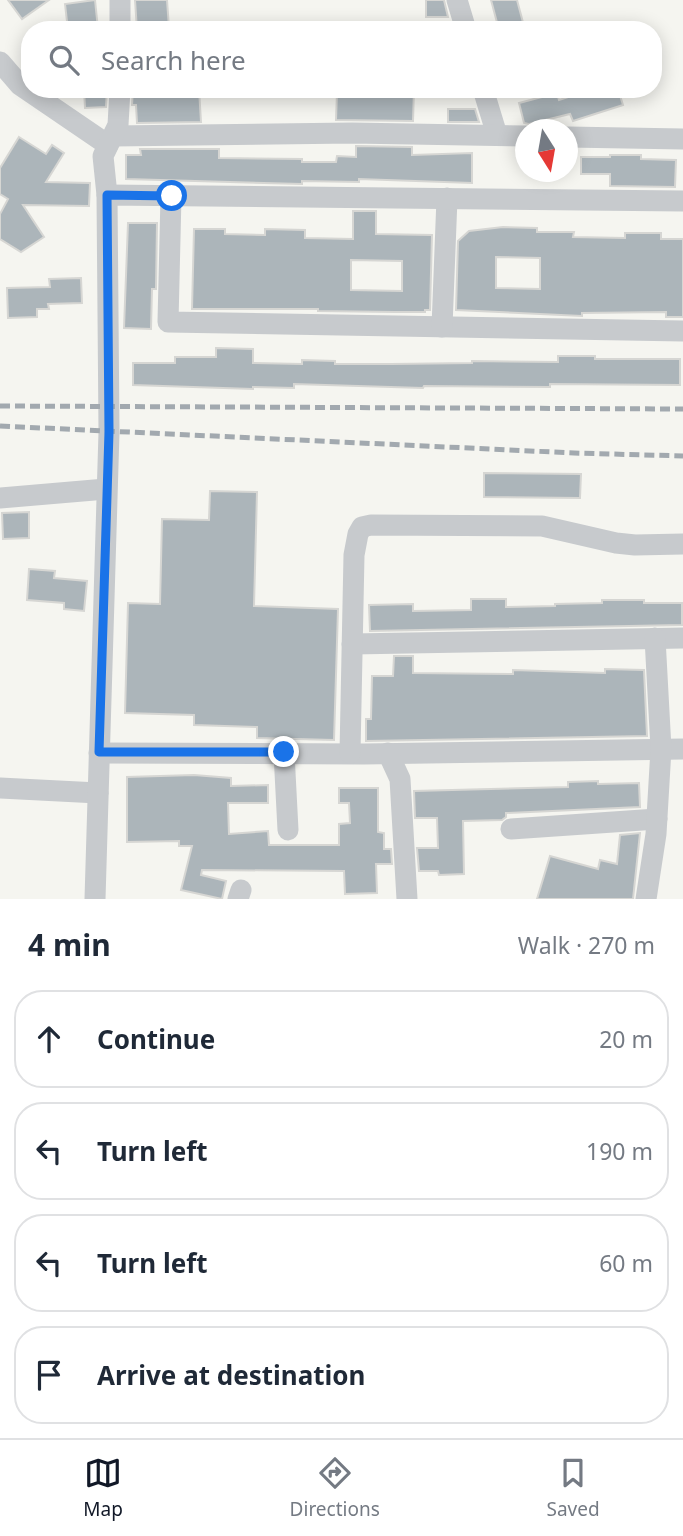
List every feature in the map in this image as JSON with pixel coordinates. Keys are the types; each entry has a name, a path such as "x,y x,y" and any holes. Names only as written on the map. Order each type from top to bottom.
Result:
{"street":[{"path":"120,0 120,21"},
{"path":"457,0 463,21"},
{"path":"0,62 21,86"},
{"path":"42,98 111,140 352,133 515,136"},
{"path":"95,899 109,432 107,195 103,156 118,125 120,98"},
{"path":"486,98 497,135"},
{"path":"578,137 683,139"},
{"path":"107,195 683,201"},
{"path":"172,196 168,321 683,331"},
{"path":"442,327 447,198"},
{"path":"0,498 106,489"},
{"path":"350,753 354,555 362,527 542,526 635,545 683,544"},
{"path":"646,899 657,819 661,750 655,638"},
{"path":"352,644 683,638"},
{"path":"99,752 388,753 683,749"},
{"path":"284,752 288,830"},
{"path":"388,753 400,779 407,899"},
{"path":"0,788 98,793"},
{"path":"511,828 657,819"}],"building":[{"path":"8,0 49,0 22,19"},
{"path":"95,0 97,21 67,21 65,4"},
{"path":"135,0 167,0 168,21 136,21"},
{"path":"426,0 444,0 448,17 426,17"},
{"path":"491,0 517,0 523,21 497,21"},
{"path":"84,98 106,98 106,107 85,108"},
{"path":"132,98 200,98 201,122 137,123 136,105 132,105"},
{"path":"337,98 414,98 413,121 336,120"},
{"path":"538,98 621,98 623,105 578,119 572,119 570,114 550,119 523,119 519,103"},
{"path":"448,109 475,109 479,122 448,122"},
{"path":"19,137 46,154 52,145 64,153 46,182 90,183 89,206 23,205 44,237 21,252 0,239 0,214 8,199 0,194 0,168"},
{"path":"356,146 412,147 412,155 472,153 472,183 359,179 359,182 302,181 302,184 126,179 126,155 141,155 140,149 219,149 219,158 336,162 337,156 356,157"},
{"path":"641,155 641,159 676,160 675,187 610,186 610,174 581,174 581,157"},
{"path":"353,211 376,211 376,234 432,235 430,310 395,312 192,309 194,229 225,229 225,234 265,235 265,229 305,230 305,238 353,239","holes":["351,260 402,261 402,291 351,290"]},
{"path":"128,223 157,223 156,289 152,289 151,329 124,328"},
{"path":"503,227 537,228 537,232 574,232 573,237 625,238 625,233 661,233 661,239 683,239 683,317 666,317 666,312 582,313 582,316 456,310 458,241 469,231","holes":["496,257 540,258 540,289 496,288"]},
{"path":"81,278 82,303 48,304 49,309 37,309 37,317 8,318 7,288 50,287 49,279"},
{"path":"216,348 253,349 253,363 302,364 302,360 335,361 335,364 558,362 558,356 680,359 680,385 550,384 550,387 423,388 294,384 294,388 253,389 133,385 133,363 175,363 175,357 216,357"},
{"path":"484,473 581,474 580,498 484,497"},
{"path":"210,491 257,492 254,606 338,609 334,740 257,738 257,727 194,725 194,715 125,713 128,603 160,604 162,519 209,520"},
{"path":"29,512 29,538 3,539 2,513"},
{"path":"29,569 55,571 54,578 87,581 84,611 64,609 64,603 27,600"},
{"path":"471,599 506,599 506,607 602,603 602,600 682,603 682,625 370,631 369,605 413,604 413,611 471,610"},
{"path":"394,656 413,656 413,673 513,674 513,670 605,673 605,669 644,670 647,736 366,741 366,719 371,719 372,676 393,676"},
{"path":"194,775 231,778 231,786 268,785 268,803 228,803 229,834 268,831 269,845 339,845 339,824 350,823 349,803 339,803 339,788 378,788 378,832 384,833 384,849 391,849 392,864 376,864 377,893 345,894 344,871 202,870 201,875 226,881 222,899 181,890 192,846 179,846 179,841 127,842 127,777"},
{"path":"598,781 598,784 639,783 640,807 506,813 502,820 463,821 464,874 439,875 438,871 419,871 417,848 438,848 437,818 415,818 414,791 568,787 568,782"},
{"path":"640,833 633,899 537,899 550,856 598,869 600,860 617,864 620,835"}],"railway":[{"path":"0,406 683,409"},
{"path":"0,426 683,456"}],"route":[{"path":"172,196 107,195 109,432 99,752 284,752"}]}
